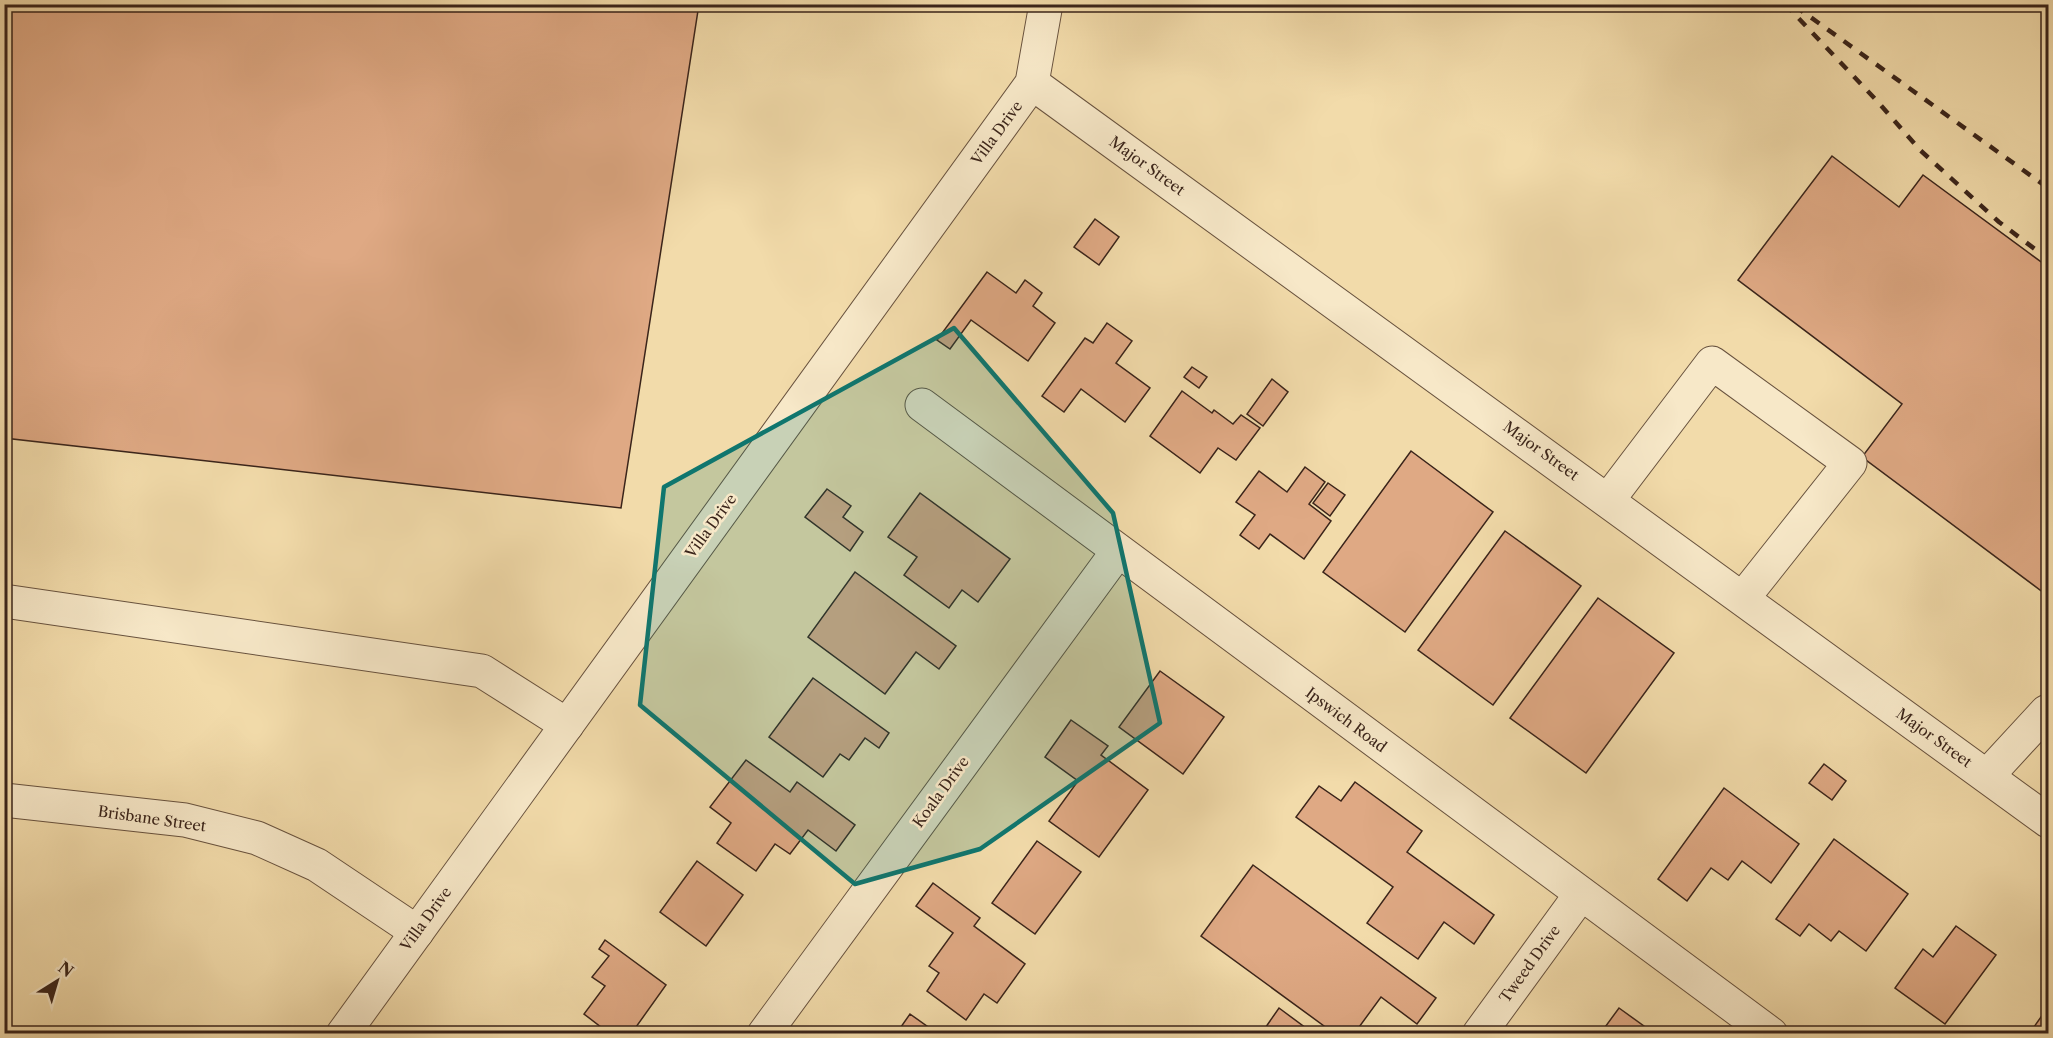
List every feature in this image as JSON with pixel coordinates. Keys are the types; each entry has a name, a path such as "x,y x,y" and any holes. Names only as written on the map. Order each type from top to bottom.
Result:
{"street":[{"name":"Villa Drive","path":"343,1034 1032,83 1046,4"},
{"name":"Major Street","path":"1032,83 2049,821"},
{"path":"1608,500 1712,363 1850,463 1743,598"},
{"name":"Ipswich Road","path":"922,405 1771,1034"},
{"name":"Koala Drive","path":"764,1034 1118,551"},
{"path":"4,601 482,671 567,725"},
{"path":"1987,776 2049,711"},
{"name":"Brisbane Street","path":"4,800 185,820 257,838 317,866 417,932"},
{"name":"Tweed Drive","path":"1479,1034 1581,894"}],"highlighted area":[{"path":"954,328 1113,513 1160,723 980,849 855,884 640,705 664,487"}],"building":[{"path":"4,4 699,4 621,508 4,438"},
{"path":"1832,156 1899,207 1923,175 2048,267 2048,596 1862,457 1902,404 1738,280"},
{"path":"1095,219 1119,237 1099,265 1074,247"},
{"path":"987,272 1016,293 1025,280 1042,293 1033,306 1055,323 1028,361 971,320 950,349 937,340"},
{"path":"1107,323 1132,341 1116,363 1150,388 1125,422 1081,389 1064,412 1042,396 1085,338 1093,343"},
{"path":"1192,367 1207,377 1199,388 1184,377"},
{"path":"1272,379 1288,392 1263,426 1247,414"},
{"path":"1182,391 1212,413 1214,410 1233,424 1241,415 1260,428 1236,460 1218,448 1200,473 1150,436"},
{"path":"1411,451 1493,512 1405,632 1323,572"},
{"path":"1305,467 1325,482 1309,504 1331,521 1304,559 1270,534 1259,549 1240,535 1255,515 1236,502 1259,471 1287,492"},
{"path":"1328,483 1345,495 1330,516 1313,503"},
{"path":"827,489 851,506 843,517 863,532 850,551 805,517"},
{"path":"920,493 1010,559 978,602 962,590 949,608 904,575 917,557 888,537"},
{"path":"1505,531 1581,586 1493,705 1418,650"},
{"path":"855,572 956,646 939,669 916,652 885,694 808,637"},
{"path":"1598,598 1674,653 1586,773 1510,718"},
{"path":"1160,671 1224,717 1183,774 1119,727"},
{"path":"813,678 889,733 879,748 865,738 849,760 840,754 823,777 769,737"},
{"path":"1071,720 1108,746 1101,755 1148,790 1099,857 1049,821 1078,781 1045,757"},
{"path":"746,760 790,792 797,782 855,825 836,851 808,830 790,854 775,844 756,871 717,843 731,823 710,807"},
{"path":"1824,764 1846,781 1832,800 1809,783"},
{"path":"1355,782 1422,831 1407,852 1494,915 1474,944 1444,922 1418,959 1367,923 1393,887 1296,817 1319,786 1341,801"},
{"path":"1724,788 1799,844 1771,883 1742,861 1728,880 1711,868 1687,901 1658,879"},
{"path":"1834,839 1908,894 1866,951 1839,931 1831,941 1809,924 1800,936 1776,919"},
{"path":"1037,841 1081,872 1035,934 992,903"},
{"path":"697,861 743,895 706,946 660,912"},
{"path":"1253,865 1436,998 1417,1024 1381,997 1354,1034 1335,1034 1201,936"},
{"path":"933,883 980,918 974,926 1025,964 997,1003 984,994 966,1020 927,991 939,973 929,966 953,933 916,906"},
{"path":"1956,926 1996,955 1945,1024 1895,988 1923,949 1933,957"},
{"path":"605,940 666,985 631,1034 610,1034 584,1014 605,986 592,977 609,956 599,949"},
{"path":"2048,1007 2048,1034 2029,1034"},
{"path":"1279,1008 1314,1034 1261,1034"},
{"path":"1619,1008 1655,1034 1600,1034"},
{"path":"910,1014 938,1034 896,1034"}],"railway":[{"path":"1785,4 1920,150 1999,222 2048,259"},
{"path":"1795,6 2048,188"}]}
